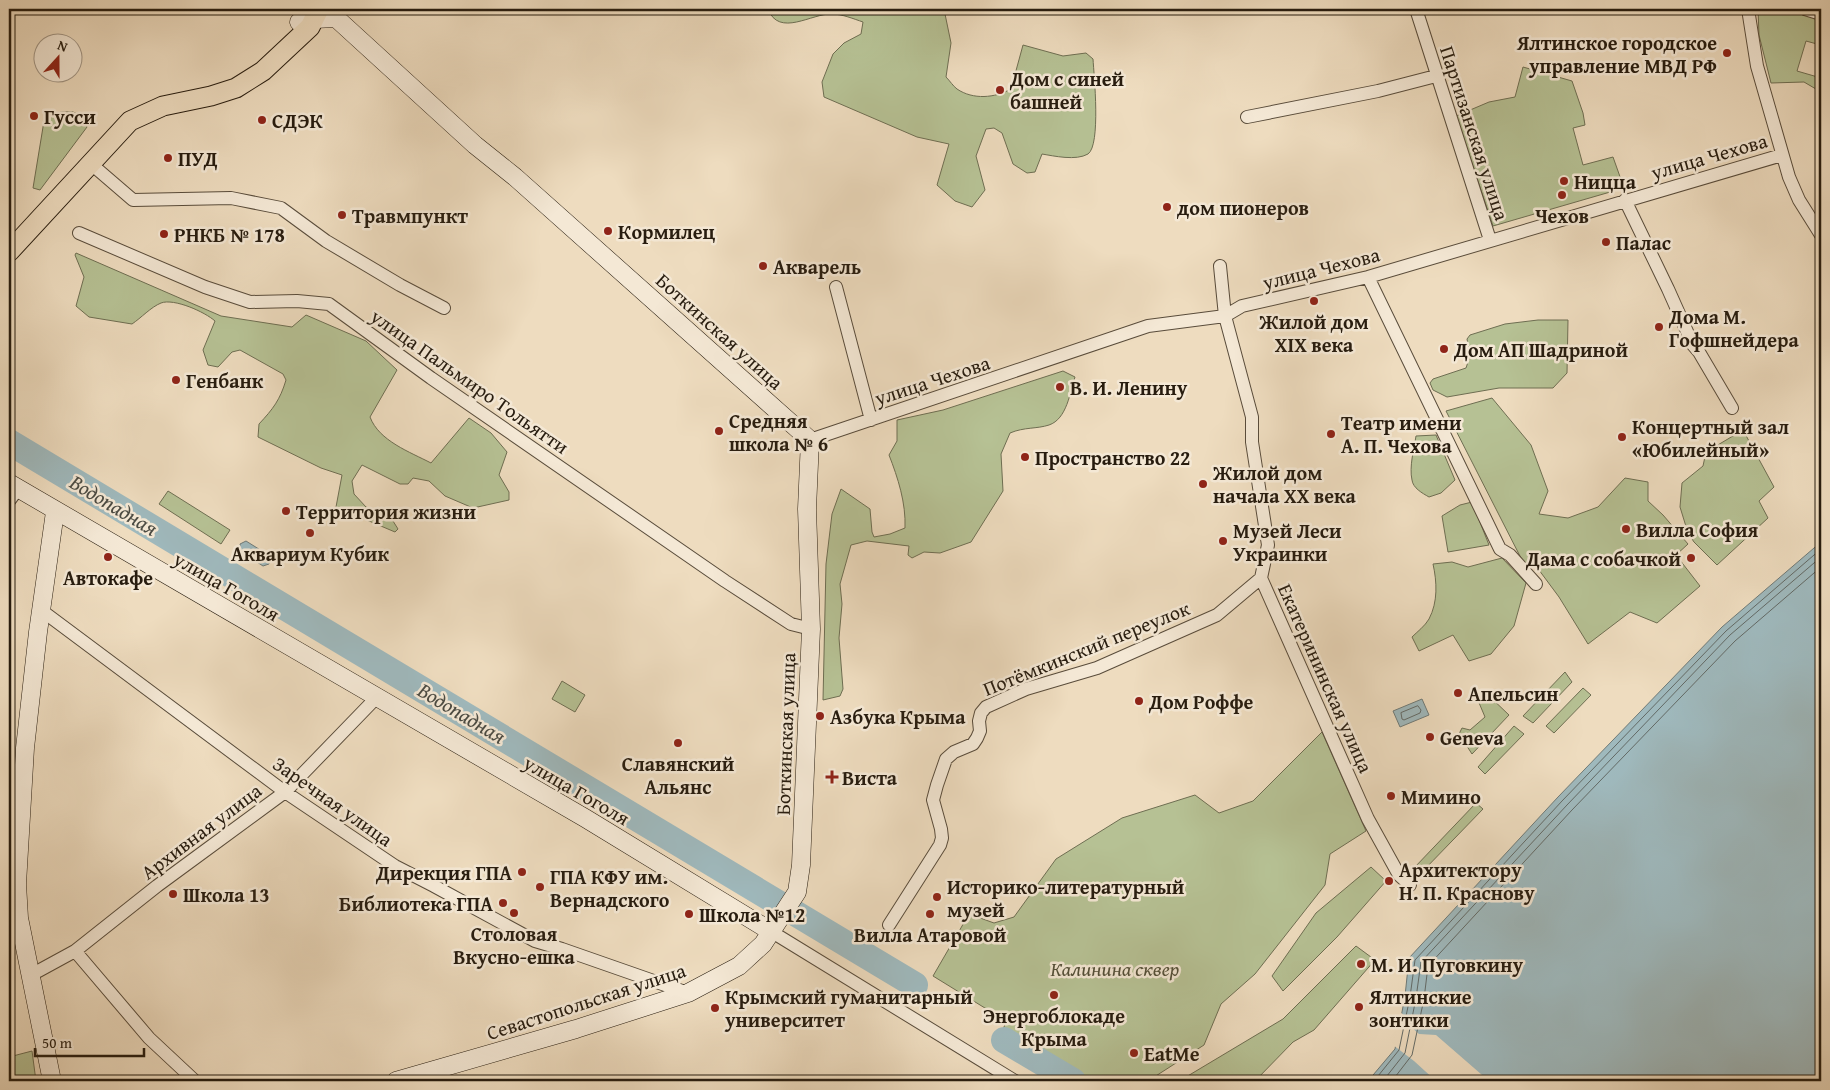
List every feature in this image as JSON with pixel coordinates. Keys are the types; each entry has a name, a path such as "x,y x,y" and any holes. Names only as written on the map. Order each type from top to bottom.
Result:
{"main road":[{"name":"Боткинская улица","path":"310,15 336,14 475,145 515,176 810,440 807,509 811,629 802,847 797,892"},
{"path":"9,252 90,162 130,121 163,106 211,96 236,88 263,71 310,27 310,15"},
{"path":"9,239 126,113 159,99 209,88 255,69 310,15"},
{"name":"улица Гоголя","path":"12,491 56,512 774,928"},
{"path":"52,1081 31,975 14,915 25,748 41,610 56,512"},
{"name":"Севастопольская улица","path":"396,1081 576,1029 688,993 739,966 763,944 797,892"}],"street":[{"name":"Партизанская улица","path":"1416,9 1490,240"},
{"path":"1748,9 1757,66 1782,155 1798,200 1821,235"},
{"path":"1805,9 1821,14"},
{"path":"1247,117 1378,91 1436,76"},
{"name":"улица Чехова","path":"810,440 1148,326 1225,316 1242,306 1368,277 1782,155"},
{"path":"90,162 133,200 231,198 280,208 326,241 444,308"},
{"path":"1625,200 1693,345 1700,352 1732,408"},
{"name":"улица Пальмиро Тольятти","path":"79,233 206,286 250,302 297,301 329,304 431,378 726,581 791,624 811,629"},
{"name":"Екатерининская улица","path":"1220,266 1225,316 1252,417 1252,442 1268,545 1262,578 1368,819 1399,875 1410,885"},
{"path":"1368,277 1500,549 1510,555 1536,584"},
{"name":"улица Чехова","path":"836,287 871,420"},
{"name":"Потёмкинский переулок","path":"889,925 940,845 942,838 941,829 934,800 946,759 954,752 973,744 980,731 979,721 981,713 986,707 1026,690 1097,668 1217,615 1262,578"},
{"name":"Заречная улица","path":"41,610 285,792 395,866 536,941 688,993"},
{"name":"Архивная улица","path":"31,975 75,951 165,880 285,792 376,698"},
{"name":"улица Гоголя","path":"774,928 1014,1081"},
{"path":"75,951 148,1038 195,1081"}],"green space":[{"path":"768,9 934,9 945,14 951,43 946,77 963,93 977,96 991,96 1011,89 1023,45 1063,56 1086,53 1093,59 1096,124 1092,148 1088,154 1077,157 1042,154 1035,172 1027,173 1013,164 1002,133 994,128 986,129 976,156 985,190 972,207 955,201 937,185 949,144 917,137 824,97 822,82 833,54 844,43 861,34 863,22 832,14 797,22 780,22 773,18"},
{"path":"1758,9 1821,9 1821,34 1817,44 1806,41 1797,71 1821,78 1821,92 1804,82 1771,83 1759,35"},
{"path":"1523,67 1572,81 1585,125 1573,128 1583,165 1613,157 1624,188 1493,226 1456,116 1489,102 1515,97"},
{"path":"73,112 83,117 87,127 40,190 33,188 44,121 52,114"},
{"path":"76,253 221,316 292,327 306,315 366,341 397,370 370,417 380,433 396,445 431,463 469,418 491,433 507,452 499,475 509,492 509,500 473,508 445,496 429,481 413,478 408,484 400,484 362,465 352,481 354,494 366,507 393,521 398,529 395,532 336,507 342,475 321,468 258,437 259,424 276,404 284,387 286,380 283,374 240,350 232,352 218,367 208,365 203,350 215,321 197,310 181,304 174,302 161,303 132,324 89,317 76,306 84,277 75,255"},
{"path":"1538,320 1568,320 1567,373 1553,388 1499,388 1447,397 1433,390 1430,383 1433,379 1466,368 1470,356 1467,339 1470,335 1505,324"},
{"path":"1063,371 1075,377 1064,411 1055,422 1049,425 1010,433 1001,454 1003,491 971,542 940,553 924,552 912,558 908,555 909,546 867,541 851,545 840,584 842,604 839,638 843,689 840,696 823,700 826,564 832,514 841,489 870,509 874,537 890,534 905,528 901,491 889,455 897,441 897,420 943,410"},
{"path":"1492,398 1531,445 1548,491 1539,514 1568,518 1598,507 1625,478 1648,482 1648,501 1688,544 1676,555 1700,586 1657,623 1630,612 1588,644 1559,597 1536,566 1528,568 1523,562 1446,411"},
{"path":"1743,430 1774,487 1759,501 1768,518 1717,565 1694,542 1688,533 1680,507 1682,483 1703,466 1706,452"},
{"path":"1436,435 1455,480 1441,493 1429,497 1414,485 1411,475 1411,464 1416,436"},
{"path":"168,491 230,530 221,544 159,504"},
{"path":"1472,502 1489,545 1448,552 1442,516 1460,505"},
{"path":"1502,558 1526,583 1514,626 1491,654 1469,661 1453,635 1419,651 1412,637 1427,622 1434,606 1436,585 1433,564 1452,562 1468,567"},
{"path":"1565,672 1572,682 1533,723 1523,716"},
{"path":"562,681 585,695 575,712 552,699"},
{"path":"1583,688 1591,695 1554,733 1546,726"},
{"path":"1487,694 1509,715 1472,754 1459,734 1462,728 1470,730 1485,717 1477,698"},
{"path":"1514,726 1524,734 1485,774 1478,767"},
{"name":"Калинина сквер","path":"1322,732 1366,831 1330,854 1325,885 1255,974 1221,1004 1204,1045 1148,1081 1083,1081 1003,1030 1006,1021 933,976 969,914 994,923 1014,917 1056,859 1122,818 1195,795 1219,813 1253,801"},
{"path":"1476,803 1483,809 1421,873 1414,868"},
{"path":"1371,867 1386,881 1337,937 1283,991 1272,976 1316,913"},
{"path":"1356,946 1375,960 1314,1030 1293,1042 1255,1081 1182,1081 1283,1019"},
{"path":"32,1051 36,1081 9,1081 9,1057"}],"water":[{"path":"246,541 270,556 269,564 263,566 240,551 240,544"},
{"path":"1821,542 1821,1081 1368,1081 1395,1049 1405,996 1409,958 1558,797 1722,627"},
{"path":"1422,699 1429,715 1400,727 1393,711"}],"pier":[{"path":"1400,1012 1411,1021 1409,1025 1419,1034 1436,1035 1489,1081 1436,1081 1393,1045"}],"waterway":[{"name":"Водопадная","path":"9,442 915,985"},
{"name":"Водопадная","path":"1004,1040 1073,1081"}],"place":[{"name":"Ялтинское городское управление МВД РФ","path":"1727,53"},
{"name":"Дом с синей башней","path":"1000,90"},
{"name":"Гусси","path":"34,116"},
{"name":"СДЭК","path":"262,120"},
{"name":"ПУД","path":"168,158"},
{"name":"Ницца","path":"1564,181"},
{"name":"Чехов","path":"1562,195"},
{"name":"дом пионеров","path":"1167,207"},
{"name":"Травмпункт","path":"342,215"},
{"name":"Кормилец","path":"608,231"},
{"name":"РНКБ № 178","path":"164,234"},
{"name":"Палас","path":"1606,242"},
{"name":"Акварель","path":"763,266"},
{"name":"Жилой дом XIX века","path":"1314,301"},
{"name":"Дома М. Гофшнейдера","path":"1659,327"},
{"name":"Дом АП Шадриной","path":"1444,349"},
{"name":"Генбанк","path":"176,380"},
{"name":"В. И. Ленину","path":"1060,387"},
{"name":"Средняя школа № 6","path":"719,431"},
{"name":"Театр имени А. П. Чехова","path":"1331,434"},
{"name":"Концертный зал «Юбилейный»","path":"1622,437"},
{"name":"Пространство 22","path":"1025,457"},
{"name":"Жилой дом начала ХХ века","path":"1203,484"},
{"name":"Территория жизни","path":"286,511"},
{"name":"Вилла София","path":"1626,529"},
{"name":"Аквариум Кубик","path":"310,533"},
{"name":"Музей Леси Украинки","path":"1223,541"},
{"name":"Автокафе","path":"108,557"},
{"name":"Дама с собачкой","path":"1691,558"},
{"name":"Апельсин","path":"1458,693"},
{"name":"Дом Роффе","path":"1139,701"},
{"name":"Азбука Крыма","path":"820,716"},
{"name":"Geneva","path":"1430,737"},
{"name":"Славянский Альянс","path":"678,743"},
{"name":"Виста","path":"832,777"},
{"name":"Мимино","path":"1391,796"},
{"name":"Дирекция ГПА","path":"522,872"},
{"name":"Архитектору Н. П. Краснову","path":"1389,881"},
{"name":"ГПА КФУ им. Вернадского","path":"540,887"},
{"name":"Школа 13","path":"173,894"},
{"name":"Историко-литературный музей","path":"937,897"},
{"name":"Библиотека ГПА","path":"503,903"},
{"name":"Столовая Вкусно-ешка","path":"514,913"},
{"name":"Школа №12","path":"689,914"},
{"name":"Вилла Атаровой","path":"930,914"},
{"name":"М. И. Пуговкину","path":"1361,964"},
{"name":"Энергоблокаде Крыма","path":"1054,995"},
{"name":"Ялтинские зонтики","path":"1359,1007"},
{"name":"Крымский гуманитарный университет","path":"715,1008"},
{"name":"EatMe","path":"1134,1053"}]}
